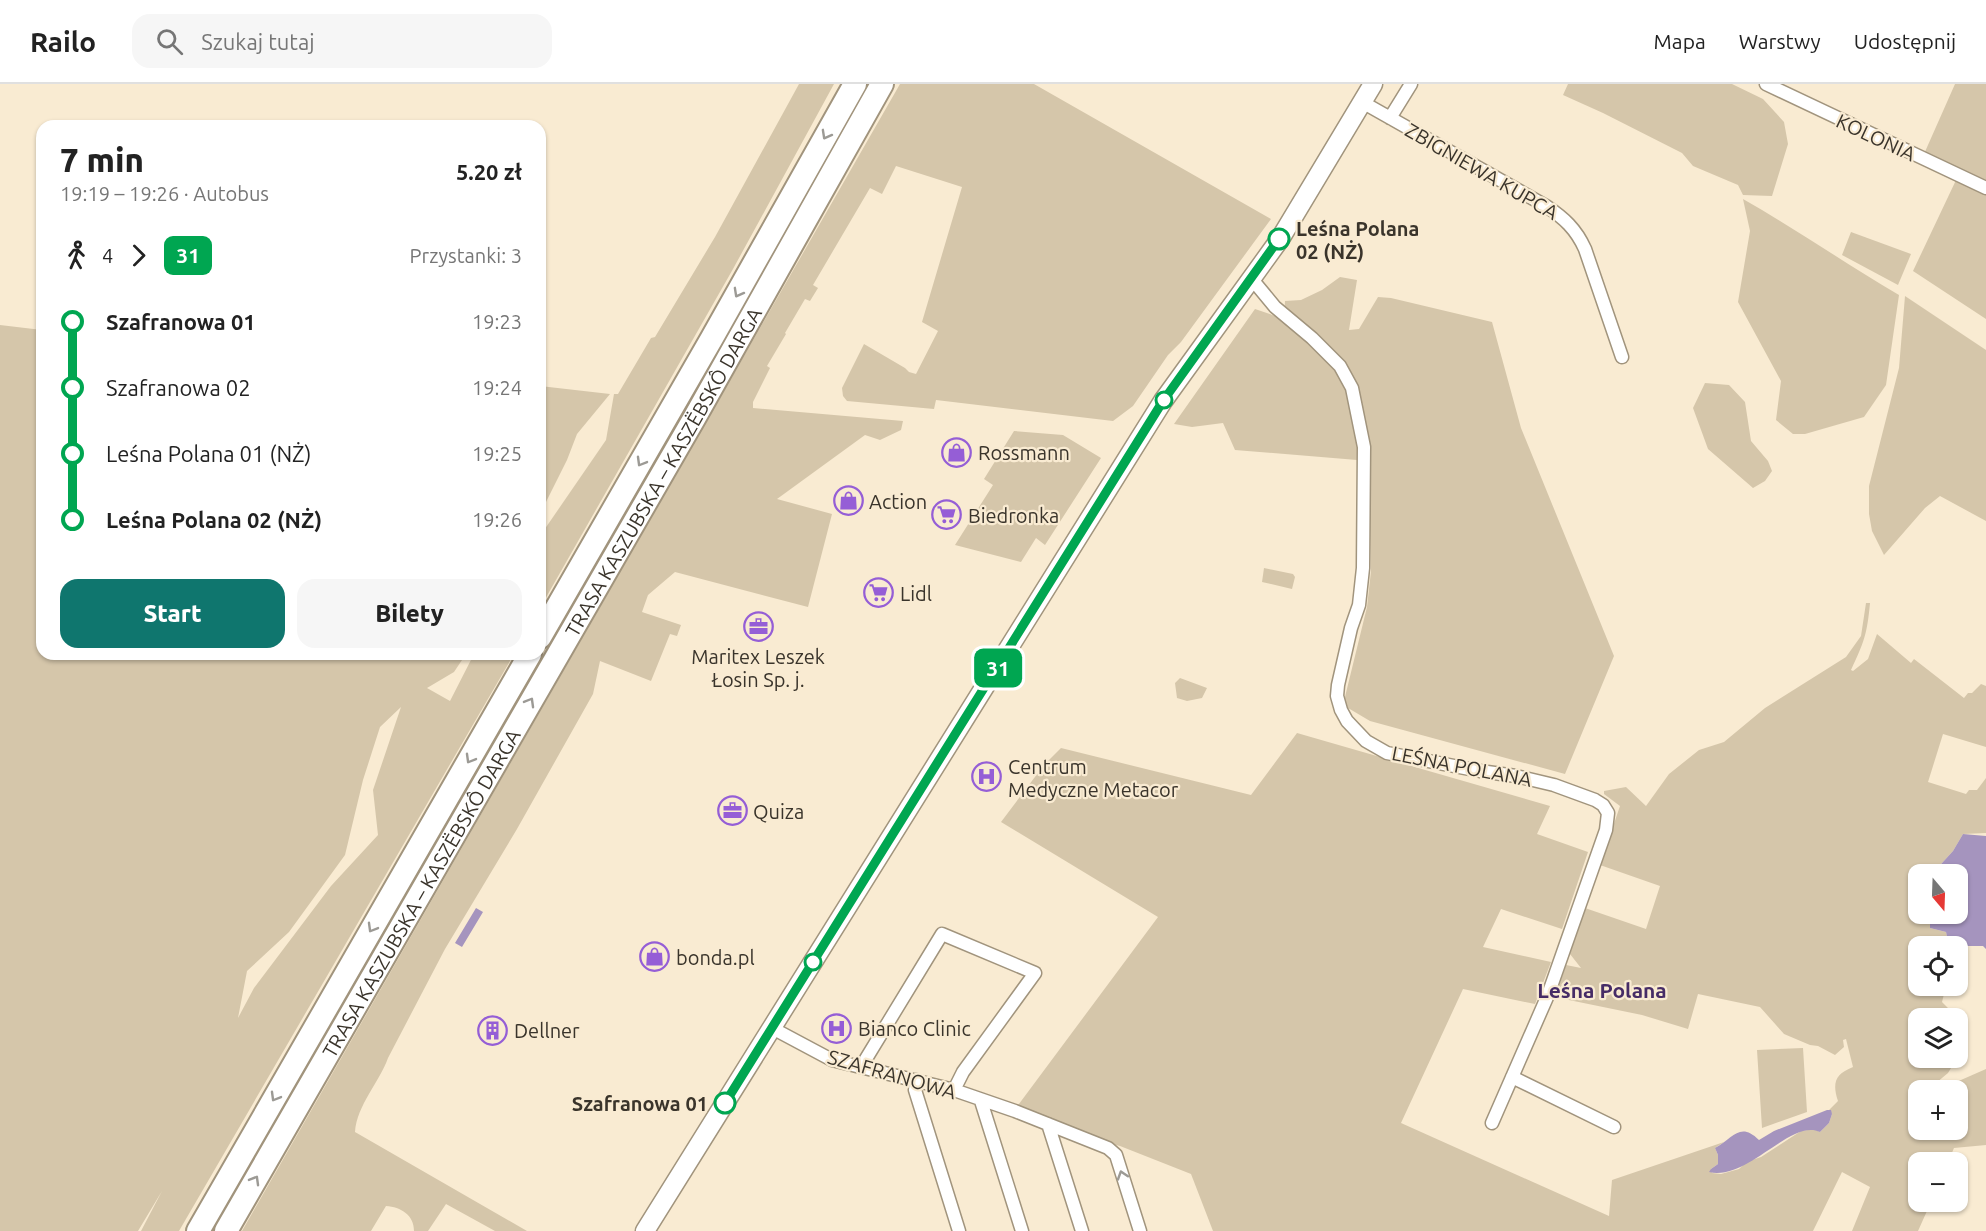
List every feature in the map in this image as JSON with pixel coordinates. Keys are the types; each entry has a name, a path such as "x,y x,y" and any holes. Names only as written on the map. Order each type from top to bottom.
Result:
{"highway":[{"name":"TRASA KASZUBSKA – KASZËBSKÔ DARGA","path":"546,627 855,84"},
{"name":"TRASA KASZUBSKA – KASZËBSKÔ DARGA","path":"226,1231 694,417 882,84"},
{"name":"TRASA KASZUBSKA – KASZËBSKÔ DARGA","path":"198,1231 527,660"}],"street":[{"path":"645,1231 1163,401 1303,202 1372,84"},
{"path":"1390,118 1411,84"},
{"name":"KOLONIA","path":"1766,84 1986,188"},
{"name":"ZBIGNIEWA KUPCA","path":"1362,102 1546,206 1567,221 1585,249 1622,357"},
{"name":"LEŚNA POLANA","path":"1251,279 1275,307 1312,338 1340,366 1352,388 1364,447 1363,568 1359,604 1338,685 1339,703 1347,721 1366,741 1387,753 1554,785 1595,800 1603,805 1608,813 1606,830 1548,995 1492,1123"},
{"path":"861,1067 942,934 1035,973 963,1072 954,1090"},
{"name":"SZAFRANOWA","path":"772,1028 832,1060 954,1090 1048,1124 1113,1151 1140,1231"},
{"path":"1512,1077 1614,1126"},
{"path":"916,1080 915,1090 959,1231"},
{"name":"SZAFRANOWA","path":"981,1101 1022,1231"},
{"path":"1048,1124 1082,1231"}],"shaded area":[{"path":"799,84 834,84 733,269 546,597 546,527 606,440 614,394 618,394 651,338 655,337 715,237"},
{"path":"900,84 1034,84 1271,219 1181,342 1168,355 1133,406 1113,421 936,400 934,409 847,401 843,396 842,388 864,344 916,374 938,331 922,322 962,187 896,166 882,194 870,188 813,285 818,288 810,301 805,299 785,333 767,366 770,368 753,402 753,408 903,421 901,430 880,440 865,435 777,499 832,514 808,607 675,572 648,595 642,612 681,625 677,636 670,634 651,681 600,661 593,694 517,829 445,949 364,1103 357,1122 355,1132 527,1231 495,1231 446,1204 428,1231 414,1231 412,1220 406,1213 386,1206 371,1231 242,1231"},
{"path":"1568,84 1732,84 1763,99 1784,122 1788,144 1772,196 1743,195 1738,185 1693,166 1682,153 1563,95"},
{"path":"1955,84 1986,84 1986,184 1924,154"},
{"path":"850,112 855,115 546,655 546,645"},
{"path":"1957,178 1986,192 1986,319 1913,271"},
{"path":"1743,199 1899,295 1886,385 1864,417 1805,434 1793,434 1776,420 1781,381 1738,302 1750,231"},
{"path":"1851,232 1911,254 1898,285 1842,255"},
{"path":"1340,277 1357,280 1349,330 1359,329 1378,297 1391,298 1492,322 1521,428 1614,656 1565,774 1370,721 1343,705 1367,607 1371,571 1369,461 1235,450 1223,423 1192,427 1174,424 1255,309 1284,319 1285,301 1301,300 1322,290"},
{"path":"1905,296 1986,350 1986,521 1940,496 1925,508 1884,555 1872,531 1869,514 1869,486 1899,368"},
{"path":"0,325 36,329 36,660 462,660 454,672 427,688 450,701 471,660 511,660 179,1231 141,1231 162,1191 138,1231 0,1231","holes":["401,707 373,790 378,835 331,886 254,988 238,1018 247,971 289,932 345,855 363,780 380,727"]},
{"path":"1705,383 1729,385 1745,402 1751,441 1768,461 1772,471 1765,481 1753,488 1708,449 1693,408"},
{"path":"546,387 610,394 577,434 546,502"},
{"path":"1014,431 1063,435 1101,458 1045,545 1036,538 1021,562 955,545 993,485 984,479"},
{"path":"1264,568 1293,574 1295,577 1292,589 1262,582"},
{"path":"1866,603 1870,603 1866,631 1851,670 1853,671 1868,659 1877,634 1911,663 1914,659 1964,698 1981,684 1986,686 1986,747 1943,734 1928,782 1966,794 1969,790 1977,790 1986,778 1986,833 1963,834 1953,851 1941,864 1908,864 1908,924 1930,924 1930,928 1946,932 1947,936 1908,936 1908,996 1944,996 1942,1002 1948,1008 1908,1008 1908,1068 1951,1068 1940,1080 1908,1080 1908,1140 1968,1140 1968,1080 1961,1080 1986,1069 1986,1145 1954,1148 1952,1152 1908,1152 1908,1212 1927,1212 1918,1231 1852,1231 1870,1187 1842,1172 1813,1231 1213,1231 1191,1174 1016,1108 1158,917 1001,822 1044,765 1061,748 1251,795 1297,733 1550,806 1537,834 1588,852 1562,929 1501,909 1483,947 1551,962 1535,1004 1463,989 1401,1123 1609,1216 1612,1180 1724,1142 1715,1148 1718,1164 1711,1169 1712,1173 1721,1174 1739,1169 1746,1162 1761,1157 1801,1131 1814,1129 1820,1132 1829,1123 1832,1114 1829,1110 1838,1101 1835,1089 1836,1080 1842,1073 1853,1067 1846,1039 1843,1040 1844,1047 1835,1055 1818,1046 1784,1034 1760,1007 1698,994 1688,1029 1642,1015 1564,999 1558,989 1566,965 1581,968 1570,954 1585,908 1646,929 1660,886 1600,865 1620,806 1604,794 1604,791 1626,787 1646,806 1669,774 1699,750 1724,742 1765,708 1846,657 1861,636"},
{"path":"537,660 543,660 216,1231 209,1231"},
{"path":"1180,678 1207,688 1202,698 1187,701 1177,698 1175,683"},
{"path":"1963,834 1986,836 1986,949 1983,946 1968,946 1968,936 1947,936 1946,932 1930,928 1930,924 1968,924 1968,864 1941,864 1953,851"},
{"path":"476,908 483,912 462,947 455,943"},
{"path":"1803,1048 1807,1112 1762,1128 1757,1050"},
{"path":"1831,1110 1832,1114 1829,1123 1820,1132 1809,1130 1796,1134 1739,1168 1724,1172 1709,1172 1718,1164 1715,1148 1737,1133 1747,1132 1759,1140 1774,1131"}],"bus line":[{"name":"31","path":"725,1103 1163,401 1279,239"}],"place":[{"name":"Leśna Polana 02 (NŻ)","path":"1279,239"},
{"name":"Rossmann","path":"957,452"},
{"name":"Action","path":"848,501"},
{"name":"Biedronka","path":"947,515"},
{"name":"Lidl","path":"879,593"},
{"name":"Maritex Leszek Łosin Sp. j.","path":"758,626"},
{"name":"Centrum Medyczne Metacor","path":"987,777"},
{"name":"Quiza","path":"732,811"},
{"name":"bonda.pl","path":"655,957"},
{"name":"Bianco Clinic","path":"837,1028"},
{"name":"Dellner","path":"493,1030"},
{"name":"Szafranowa 01","path":"725,1103"}],"district":[{"name":"Leśna Polana","path":"1602,990"}]}
